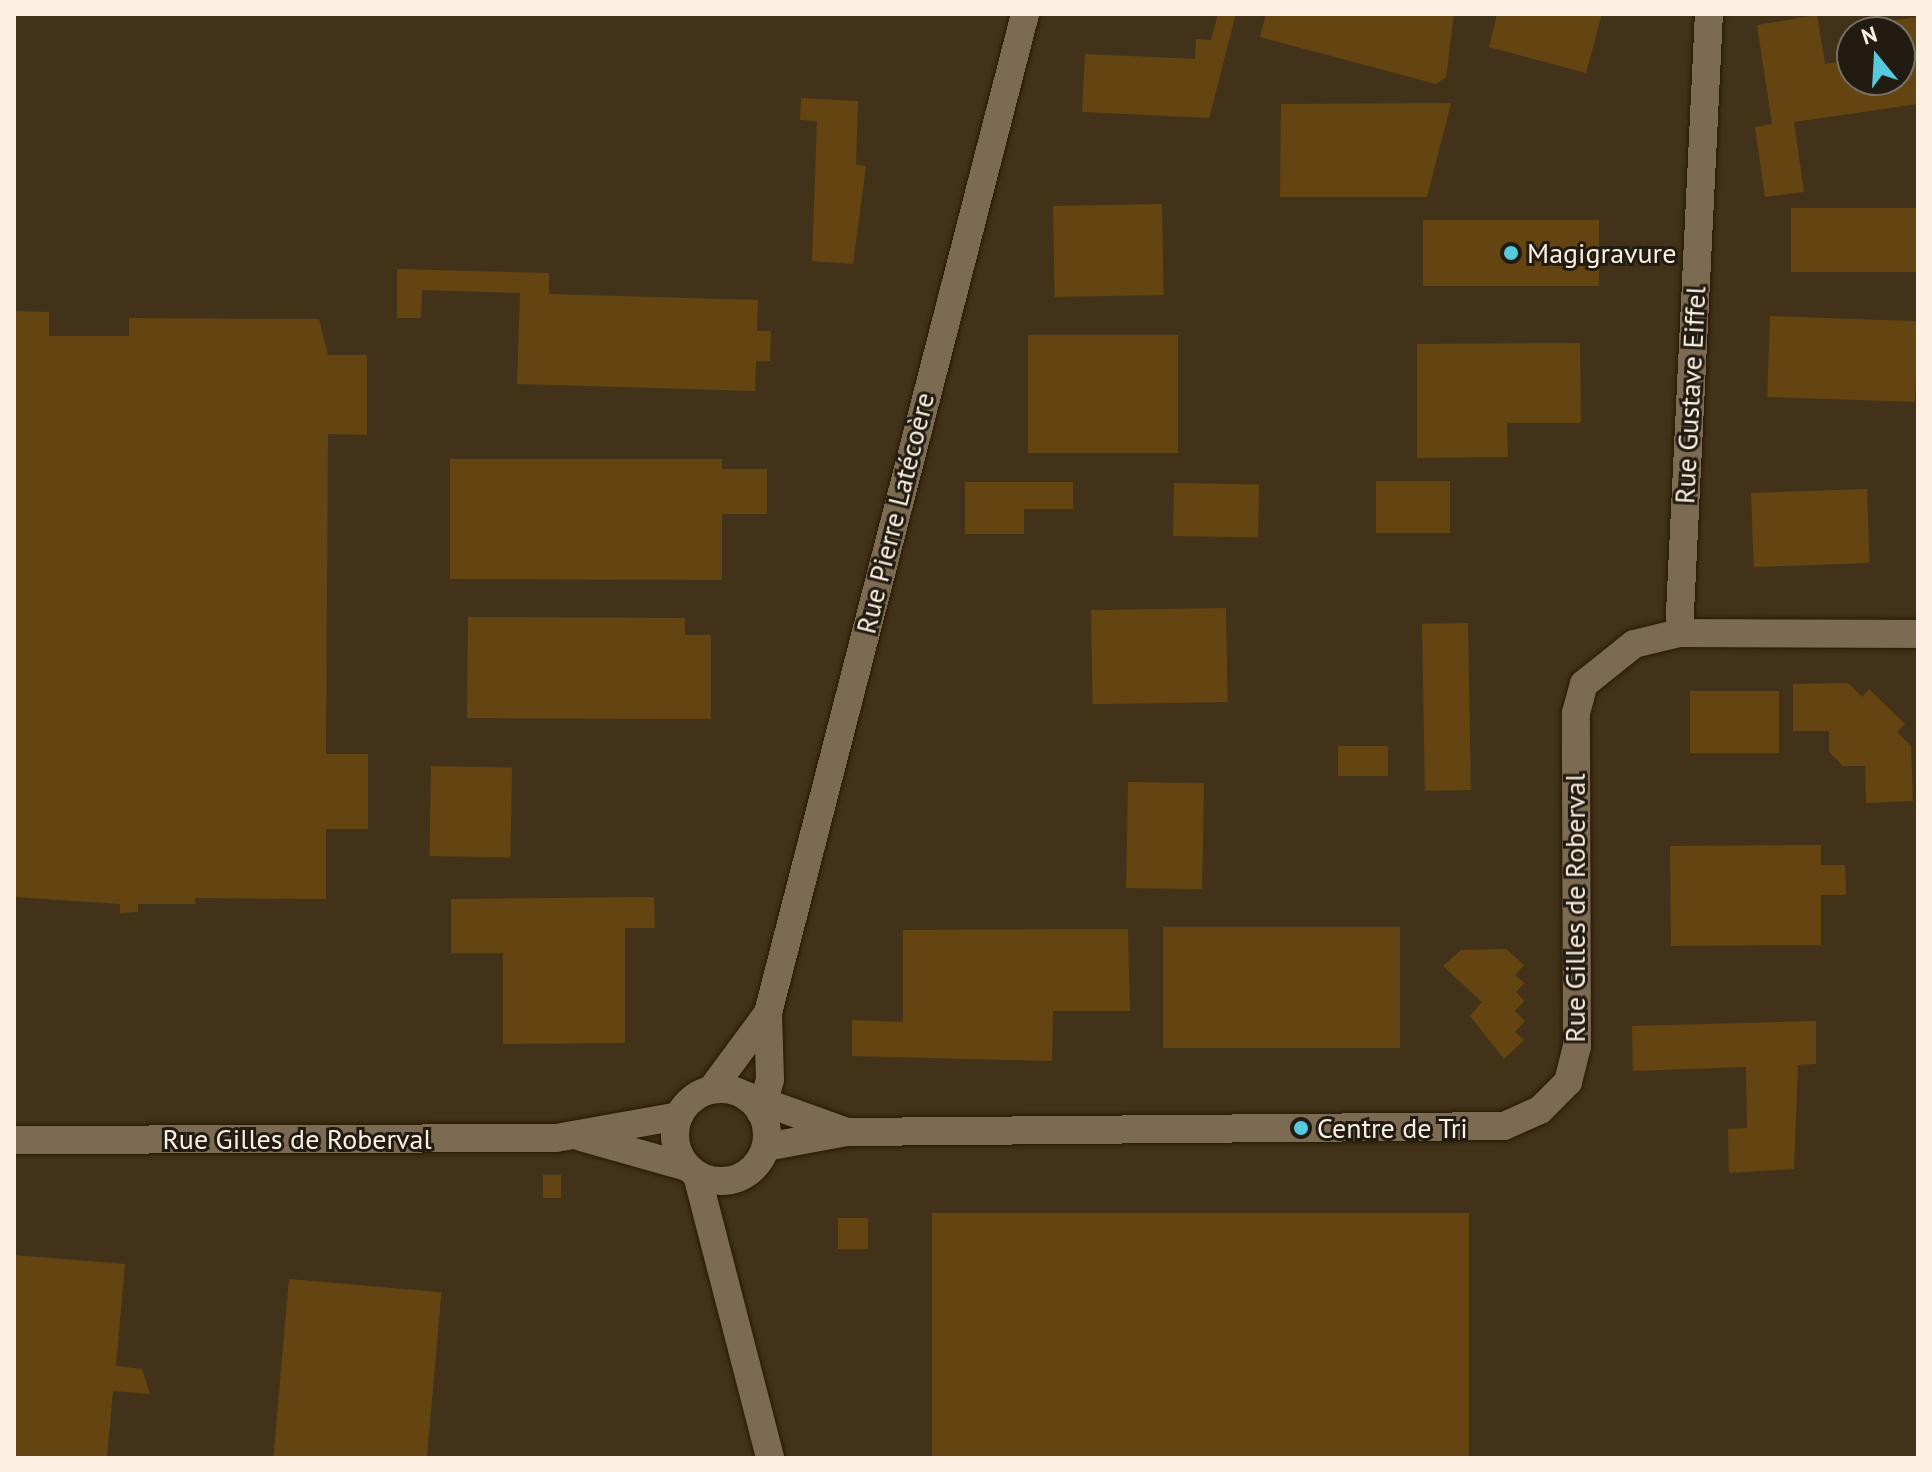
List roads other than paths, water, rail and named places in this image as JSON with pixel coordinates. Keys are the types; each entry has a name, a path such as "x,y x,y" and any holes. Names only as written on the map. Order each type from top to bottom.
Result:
{"street":[{"name":"Rue Pierre Latécoère","path":"756,1103 768,1013 1025,14"},
{"name":"Rue Gustave Eiffel","path":"1679,633 1709,14"},
{"name":"Rue Gilles de Roberval","path":"766,1147 847,1132 1504,1126 1540,1110 1568,1082 1577,1047 1576,713 1584,684 1634,644 1679,633 1918,634"},
{"name":"Rue Pierre Latécoère","path":"711,1090 768,1013"},
{"path":"692,1171 730,1180 746,1174 766,1147 756,1103 711,1090 679,1116 675,1143 692,1171 723,1255 770,1458"},
{"name":"Rue Gilles de Roberval","path":"756,1103 847,1132"},
{"name":"Rue Gilles de Roberval","path":"14,1140 580,1137 679,1116"},
{"name":"Rue Gilles de Roberval","path":"580,1137 692,1171"},
{"path":"723,1255 730,1180"}],"place":[{"name":"Magigravure","path":"1511,253"},
{"name":"Centre de Tri","path":"1301,1128"}]}
